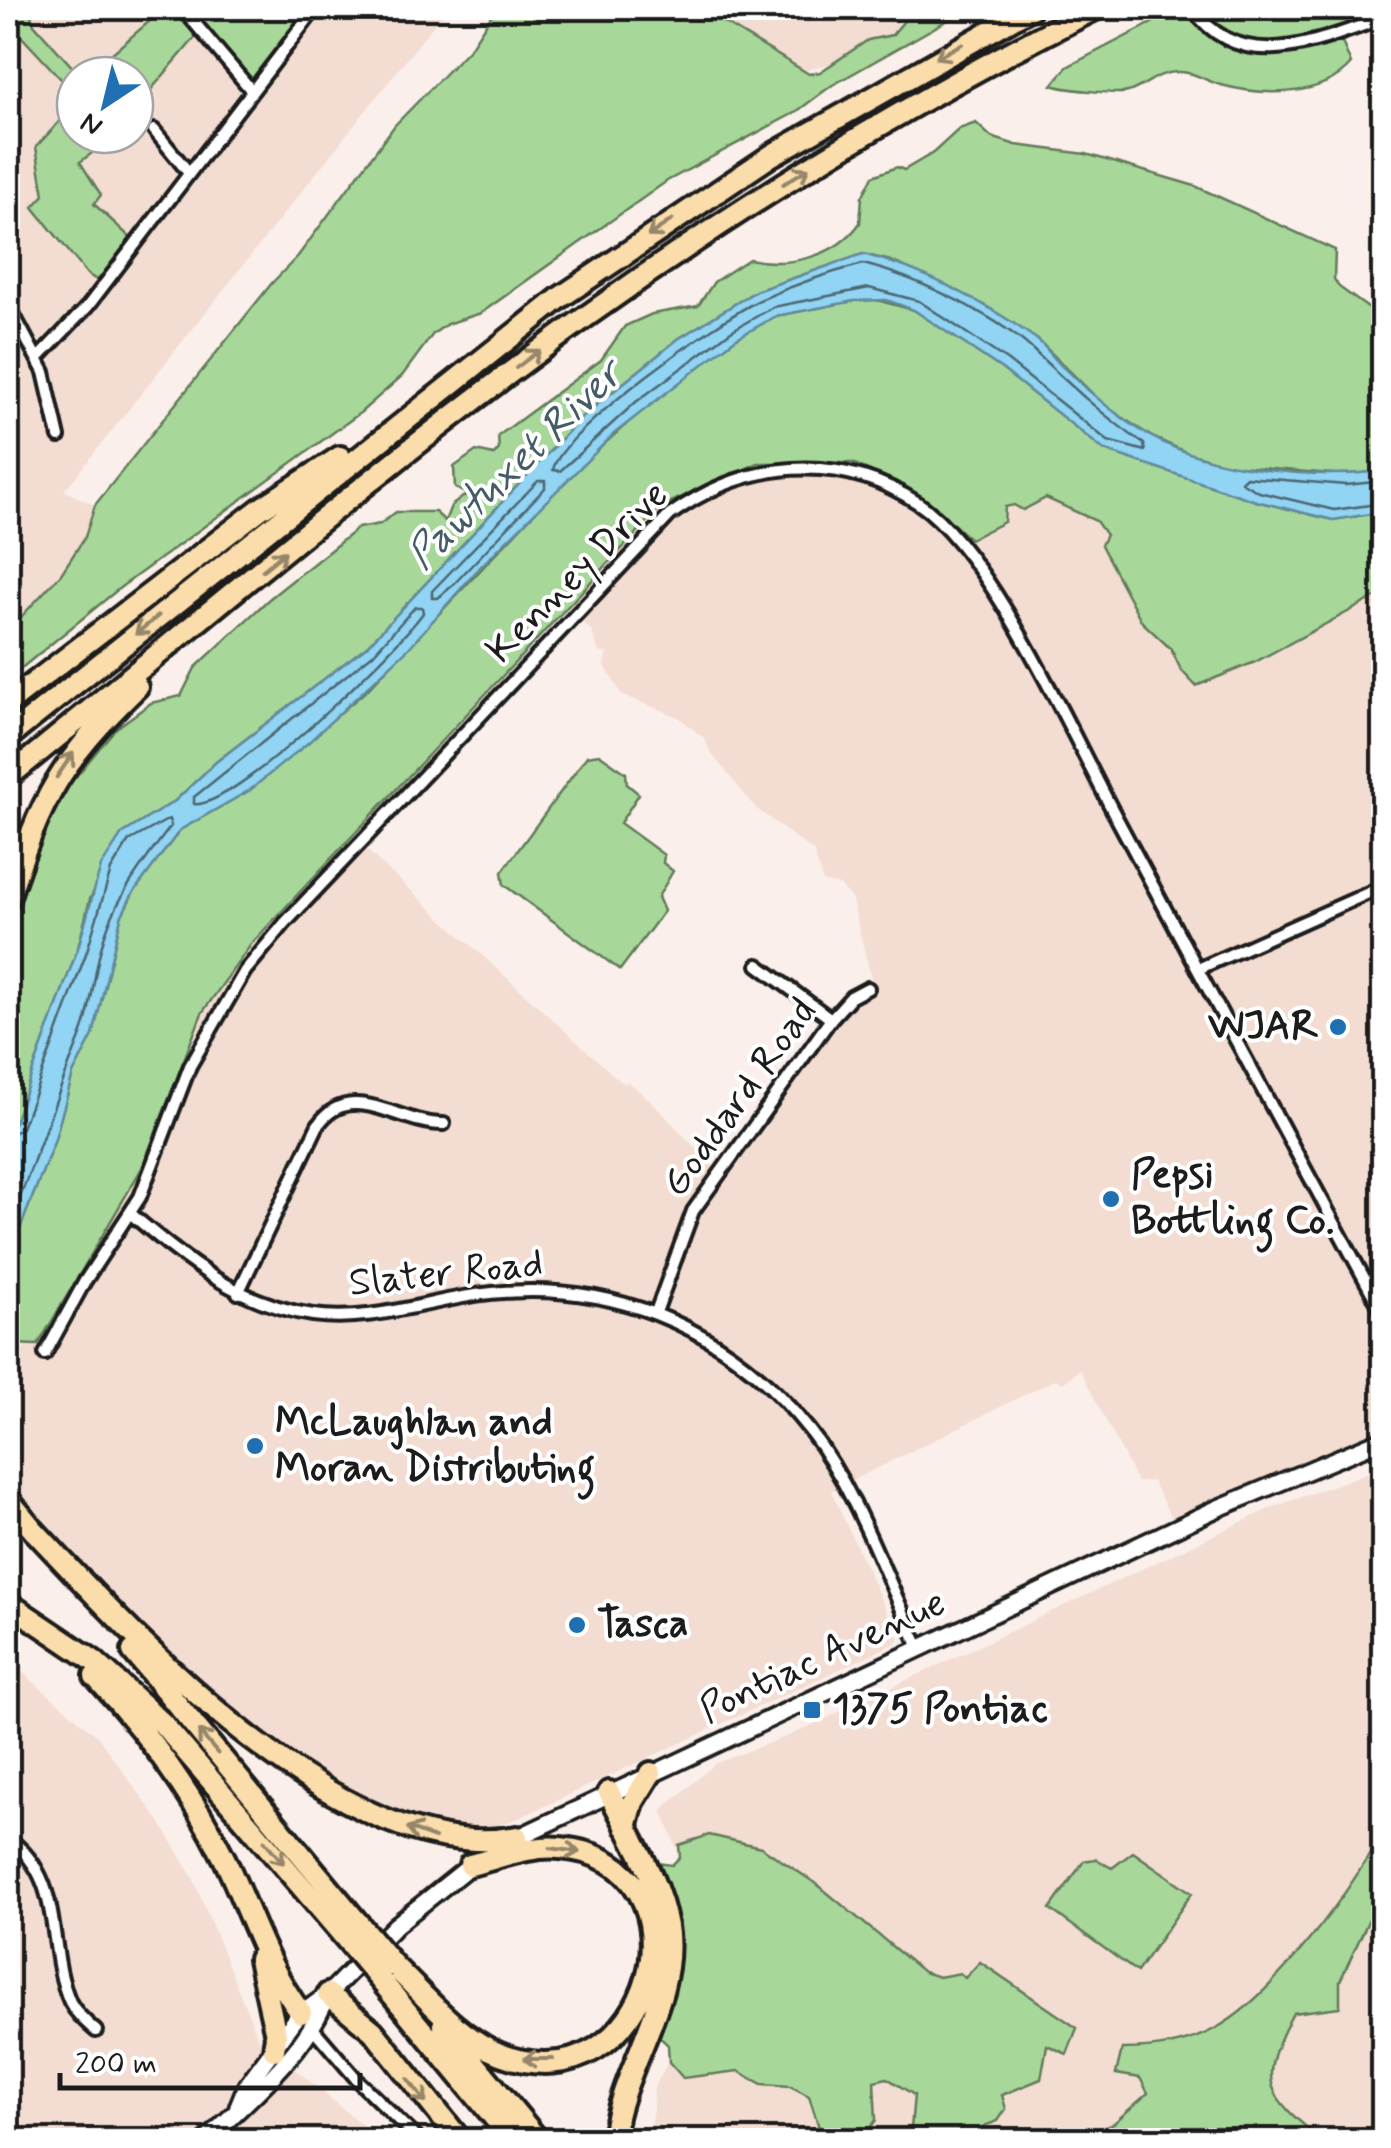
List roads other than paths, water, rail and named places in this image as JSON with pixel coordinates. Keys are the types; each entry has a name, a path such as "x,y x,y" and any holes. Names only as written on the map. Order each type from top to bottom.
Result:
{"highway":[{"path":"8,738 386,432 561,297 696,204 869,96 1031,8"},
{"path":"8,777 497,383 676,254 892,118 1097,8"},
{"path":"12,699 275,498 386,432"},
{"path":"8,888 45,797 78,746 227,600"},
{"path":"8,899 23,852"},
{"path":"8,1499 388,1974 538,2140"},
{"path":"27,1523 176,1677 292,1766 424,1835 469,1842 516,1837"},
{"path":"8,1602 108,1673 175,1736 350,1928"},
{"path":"48,1629 115,1698 170,1768 217,1844 276,1977 306,2020"},
{"path":"626,1827 633,1802 652,1773"},
{"path":"609,1792 662,1906 669,1946 665,1976 621,2097 612,2140"},
{"path":"388,1974 473,2038 512,2058 548,2060 582,2052 603,2042 630,2018 650,1980 653,1935 642,1902 620,1874 591,1856 558,1848 470,1865"},
{"path":"245,1904 274,2028 274,2050"},
{"path":"388,1974 513,2140"},
{"path":"328,1994 373,2030 460,2140"}],"main road":[{"name":"Pontiac Avenue","path":"238,2106 246,2086 274,2050 384,1935 470,1865 516,1837 1232,1502 1384,1440"},
{"name":"Pontiac Avenue","path":"208,2140 238,2106 260,2092 306,2020"}],"street":[{"path":"182,8 252,91"},
{"path":"1192,8 1213,30 1261,50 1299,46 1384,18"},
{"path":"37,359 88,306 311,10"},
{"path":"155,131 188,172"},
{"path":"8,304 37,359 59,437"},
{"name":"Kenney Drive","path":"44,1354 84,1282 131,1214 156,1165 205,1035 222,1004 275,934 670,514 708,490 752,474 814,467 872,480 918,503 952,534 992,590 1384,1316"},
{"path":"1198,969 1384,886"},
{"path":"758,965 831,1019"},
{"name":"Goddard Road","path":"656,1312 693,1211 831,1019 851,997 868,988"},
{"path":"238,1293 318,1125 334,1107 361,1102 416,1123 444,1124"},
{"name":"Slater Road","path":"131,1214 201,1271 238,1293 318,1316 387,1313 464,1297 544,1292 598,1296 656,1312 743,1361 812,1434 844,1490 919,1647"},
{"path":"8,1838 30,1858 47,1888 68,1998 96,2031"},
{"path":"306,2020 360,2083 419,2140"}],"water":[{"path":"863,254 931,278 995,312 1039,342 1118,415 1177,449 1265,470 1327,474 1383,471 1383,512 1333,520 1256,501 1104,450 1002,369 914,310 887,300 854,301 776,316 735,339 615,433 479,568 408,649 309,742 250,790 180,830 133,893 121,917 93,1035 73,1074 54,1142 8,1259 8,1139 78,948 101,866 122,834 175,801 216,762 367,646 583,416 678,339 756,291"}],"place":[{"name":"WJAR","path":"1338,1027"},
{"name":"Pepsi Bottling Co.","path":"1111,1199"},
{"name":"McLaughlan and Moran Distributing","path":"255,1446"},
{"name":"Tasca","path":"577,1625"},
{"name":"1375 Pontiac","path":"812,1710"}],"water label":[{"name":"Pawtuxet River","path":"515,466"}]}
